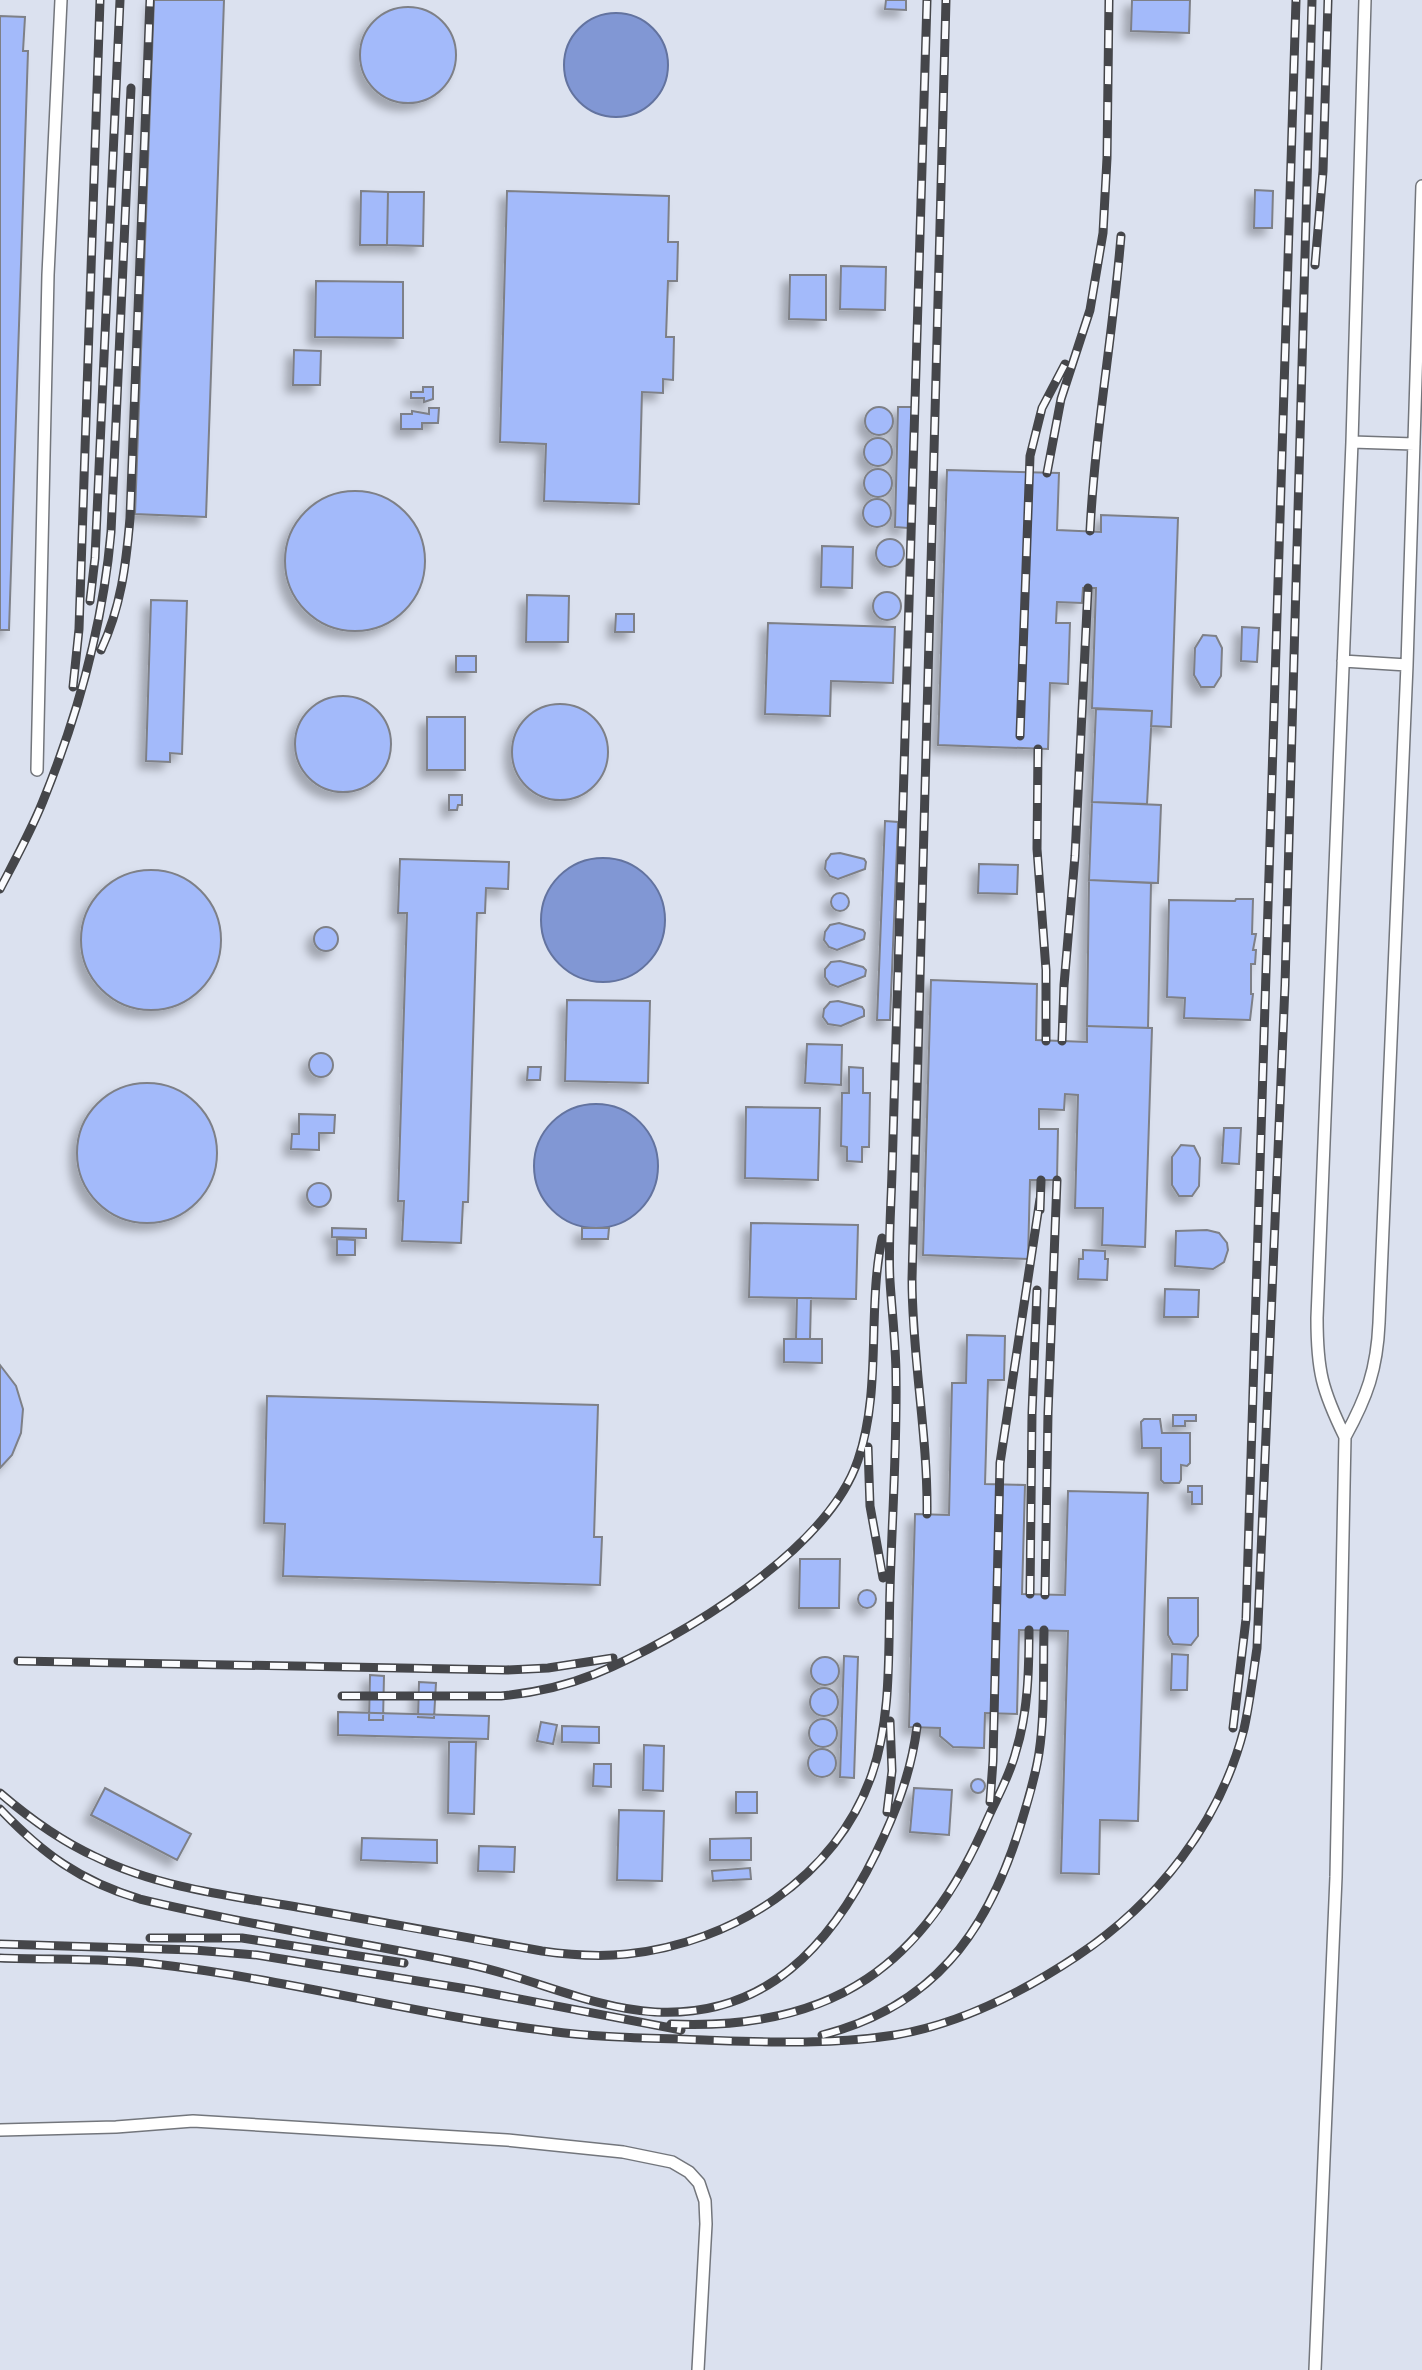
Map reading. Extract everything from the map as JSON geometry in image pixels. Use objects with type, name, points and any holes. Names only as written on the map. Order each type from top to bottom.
[{"type":"lane","points":[[37,770],[48,275],[61,0]]},
{"type":"lane","points":[[1345,1437],[1320,1379],[1317,1334],[1352,442],[1365,0]]},
{"type":"lane","points":[[1315,2370],[1336,1877],[1345,1437],[1367,1394],[1378,1352],[1407,665],[1422,186]]},
{"type":"lane","points":[[1352,442],[1414,444]]},
{"type":"lane","points":[[1343,661],[1407,665]]},
{"type":"lane","points":[[0,2130],[223,2122],[507,2140],[623,2152],[672,2162],[689,2172],[699,2183],[705,2201],[698,2370]]},
{"type":"shaded area","points":[[0,0],[1422,0],[1422,2370],[0,2370]]},
{"type":"water","points":[[616,13],[636,17],[653,28],[664,45],[668,65],[664,85],[653,102],[636,113],[616,117],[596,113],[579,102],[568,85],[564,65],[568,45],[579,28],[596,17]]},
{"type":"water","points":[[603,858],[627,863],[647,876],[660,896],[665,920],[660,944],[647,964],[627,977],[603,982],[579,977],[559,964],[546,944],[541,920],[546,896],[559,876],[579,863]]},
{"type":"water","points":[[596,1104],[620,1109],[640,1122],[653,1142],[658,1166],[653,1190],[640,1210],[620,1223],[596,1228],[572,1223],[552,1210],[539,1190],[534,1166],[539,1142],[552,1122],[572,1109]]},
{"type":"building","points":[[154,0],[224,0],[206,517],[135,514]]},
{"type":"building","points":[[886,0],[906,0],[906,10],[885,9]]},
{"type":"building","points":[[1132,0],[1190,0],[1189,33],[1131,31]]},
{"type":"building","points":[[408,7],[426,11],[442,21],[452,37],[456,55],[452,73],[442,89],[426,99],[408,103],[390,99],[374,89],[364,73],[360,55],[364,37],[374,21],[390,11]]},
{"type":"building","points":[[0,16],[25,17],[23,51],[28,51],[9,630],[0,630]]},
{"type":"building","points":[[1255,190],[1273,191],[1272,228],[1254,228]]},
{"type":"building","points":[[361,191],[388,192],[387,245],[360,245]]},
{"type":"building","points":[[507,191],[669,196],[668,242],[678,242],[677,281],[668,281],[666,337],[674,337],[673,380],[663,379],[663,393],[642,392],[639,504],[544,501],[546,444],[500,442]]},
{"type":"building","points":[[388,192],[424,192],[423,246],[387,245]]},
{"type":"building","points":[[841,266],[886,267],[885,310],[840,309]]},
{"type":"building","points":[[790,275],[826,275],[826,320],[789,319]]},
{"type":"building","points":[[316,281],[403,282],[403,338],[315,337]]},
{"type":"building","points":[[294,350],[321,351],[320,385],[293,385]]},
{"type":"building","points":[[423,387],[433,387],[433,399],[424,402],[424,398],[411,398],[411,392],[423,392]]},
{"type":"building","points":[[879,407],[889,411],[893,421],[889,431],[879,435],[869,431],[865,421],[869,411]]},
{"type":"building","points":[[898,407],[912,407],[908,528],[895,527]]},
{"type":"building","points":[[429,408],[439,408],[438,423],[422,423],[422,429],[401,429],[401,414],[412,414],[412,411],[429,414]]},
{"type":"building","points":[[878,438],[888,442],[892,452],[888,462],[878,466],[868,462],[864,452],[868,442]]},
{"type":"building","points":[[878,469],[888,473],[892,483],[888,493],[878,497],[868,493],[864,483],[868,473]]},
{"type":"building","points":[[947,470],[1059,473],[1057,530],[1101,532],[1101,515],[1178,518],[1171,727],[1151,726],[1152,711],[1092,708],[1096,588],[1083,588],[1082,603],[1057,602],[1056,623],[1070,623],[1068,684],[1050,683],[1048,749],[938,745]]},
{"type":"building","points":[[355,491],[382,497],[404,512],[419,534],[425,561],[419,588],[404,610],[382,625],[355,631],[328,625],[306,610],[291,588],[285,561],[291,534],[306,512],[328,497]]},
{"type":"building","points":[[877,499],[887,503],[891,513],[887,523],[877,527],[867,523],[863,513],[867,503]]},
{"type":"building","points":[[890,539],[900,543],[904,553],[900,563],[890,567],[880,563],[876,553],[880,543]]},
{"type":"building","points":[[822,546],[853,547],[852,588],[821,587]]},
{"type":"building","points":[[887,592],[897,596],[901,606],[897,616],[887,620],[877,616],[873,606],[877,596]]},
{"type":"building","points":[[527,595],[569,596],[568,642],[526,642]]},
{"type":"building","points":[[151,600],[187,601],[182,754],[170,753],[170,762],[146,761]]},
{"type":"building","points":[[616,614],[634,614],[634,632],[615,632]]},
{"type":"building","points":[[768,623],[895,627],[893,683],[831,681],[830,716],[765,714]]},
{"type":"building","points":[[1242,627],[1259,628],[1257,662],[1241,661]]},
{"type":"building","points":[[1203,635],[1216,636],[1222,648],[1221,676],[1214,687],[1201,687],[1194,675],[1195,648]]},
{"type":"building","points":[[456,656],[476,656],[476,672],[456,672]]},
{"type":"building","points":[[343,696],[361,700],[377,710],[387,726],[391,744],[387,762],[377,778],[361,788],[343,792],[325,788],[309,778],[299,762],[295,744],[299,726],[309,710],[325,700]]},
{"type":"building","points":[[560,704],[578,708],[594,718],[604,734],[608,752],[604,770],[594,786],[578,796],[560,800],[542,796],[526,786],[516,770],[512,752],[516,734],[526,718],[542,708]]},
{"type":"building","points":[[1096,709],[1152,711],[1147,804],[1092,802]]},
{"type":"building","points":[[427,717],[465,717],[465,770],[427,770]]},
{"type":"building","points":[[449,795],[462,795],[462,805],[458,805],[457,810],[449,810]]},
{"type":"building","points":[[1092,802],[1161,805],[1158,883],[1089,880]]},
{"type":"building","points":[[885,821],[898,822],[890,1020],[877,1020]]},
{"type":"building","points":[[831,854],[864,859],[865,869],[838,879],[830,876],[825,869],[826,861]]},
{"type":"building","points":[[400,859],[509,862],[508,889],[486,888],[485,913],[477,913],[468,1202],[463,1202],[461,1243],[402,1241],[404,1201],[398,1201],[407,913],[398,913]]},
{"type":"building","points":[[979,864],[1018,865],[1017,894],[978,893]]},
{"type":"building","points":[[151,870],[178,876],[200,891],[215,913],[221,940],[215,967],[200,989],[178,1004],[151,1010],[124,1004],[102,989],[87,967],[81,940],[87,913],[102,891],[124,876]]},
{"type":"building","points":[[1089,880],[1151,883],[1148,1028],[1087,1026]]},
{"type":"building","points":[[836,893],[844,893],[849,902],[847,909],[836,911],[831,906],[831,898]]},
{"type":"building","points":[[1253,899],[1252,934],[1256,934],[1253,950],[1256,950],[1255,964],[1251,964],[1253,994],[1250,1020],[1184,1018],[1185,998],[1167,997],[1169,900]]},
{"type":"building","points":[[839,923],[863,930],[864,939],[837,950],[829,947],[824,940],[825,932],[830,925]]},
{"type":"building","points":[[326,927],[334,931],[338,939],[334,947],[326,951],[318,947],[314,939],[318,931]]},
{"type":"building","points":[[831,962],[863,967],[865,976],[838,987],[830,984],[825,977],[825,969]]},
{"type":"building","points":[[931,980],[1037,984],[1036,1040],[1087,1042],[1087,1026],[1152,1028],[1145,1247],[1102,1245],[1103,1208],[1075,1208],[1078,1095],[1065,1094],[1064,1110],[1039,1109],[1039,1129],[1058,1129],[1057,1180],[1030,1180],[1028,1259],[923,1255]]},
{"type":"building","points":[[567,1000],[650,1001],[648,1083],[565,1081]]},
{"type":"building","points":[[830,1002],[862,1007],[864,1016],[841,1026],[828,1024],[823,1017],[824,1009]]},
{"type":"building","points":[[807,1044],[842,1045],[841,1085],[805,1083]]},
{"type":"building","points":[[321,1053],[329,1057],[333,1065],[329,1073],[321,1077],[313,1073],[309,1065],[313,1057]]},
{"type":"building","points":[[528,1067],[541,1067],[540,1080],[527,1080]]},
{"type":"building","points":[[849,1067],[863,1068],[863,1093],[870,1093],[869,1147],[862,1147],[862,1162],[847,1161],[847,1147],[841,1146],[842,1093],[849,1093]]},
{"type":"building","points":[[147,1083],[174,1089],[196,1104],[211,1126],[217,1153],[211,1180],[196,1202],[174,1217],[147,1223],[120,1217],[98,1202],[83,1180],[77,1153],[83,1126],[98,1104],[120,1089]]},
{"type":"building","points":[[746,1107],[820,1108],[818,1180],[745,1178]]},
{"type":"building","points":[[299,1114],[335,1115],[334,1133],[319,1133],[319,1150],[291,1149],[292,1134],[299,1134]]},
{"type":"building","points":[[1224,1128],[1241,1128],[1239,1164],[1222,1163]]},
{"type":"building","points":[[1181,1145],[1194,1146],[1200,1158],[1199,1186],[1192,1196],[1179,1196],[1172,1185],[1172,1157]]},
{"type":"building","points":[[319,1183],[327,1187],[331,1195],[327,1203],[319,1207],[311,1203],[307,1195],[311,1187]]},
{"type":"building","points":[[751,1223],[858,1225],[856,1299],[749,1297]]},
{"type":"building","points":[[332,1228],[366,1229],[366,1238],[332,1237]]},
{"type":"building","points":[[582,1228],[609,1228],[608,1239],[582,1239]]},
{"type":"building","points":[[1207,1230],[1219,1233],[1227,1243],[1224,1262],[1213,1269],[1175,1266],[1176,1231]]},
{"type":"building","points":[[337,1239],[355,1240],[355,1255],[337,1255]]},
{"type":"building","points":[[1083,1250],[1105,1251],[1105,1259],[1108,1259],[1107,1280],[1078,1279],[1079,1259],[1083,1259]]},
{"type":"building","points":[[1165,1289],[1199,1290],[1198,1317],[1164,1317]]},
{"type":"building","points":[[797,1298],[811,1298],[810,1339],[796,1339]]},
{"type":"building","points":[[967,1335],[1005,1336],[1004,1380],[988,1380],[985,1484],[1025,1485],[1022,1594],[1065,1595],[1068,1491],[1148,1493],[1138,1821],[1100,1820],[1099,1874],[1061,1873],[1068,1631],[1019,1630],[1017,1714],[985,1713],[984,1748],[953,1747],[940,1736],[940,1728],[909,1727],[915,1514],[949,1515],[952,1383],[966,1383]]},
{"type":"building","points":[[784,1339],[822,1339],[822,1363],[784,1362]]},
{"type":"building","points":[[0,1365],[16,1386],[23,1409],[21,1433],[12,1455],[0,1468]]},
{"type":"building","points":[[267,1396],[598,1405],[594,1537],[602,1537],[600,1585],[283,1576],[285,1524],[264,1523]]},
{"type":"building","points":[[1173,1415],[1196,1415],[1196,1421],[1185,1421],[1185,1426],[1173,1426]]},
{"type":"building","points":[[1144,1419],[1160,1419],[1162,1433],[1190,1433],[1190,1463],[1181,1465],[1179,1483],[1164,1483],[1161,1480],[1161,1448],[1142,1448],[1141,1422]]},
{"type":"building","points":[[1188,1486],[1202,1486],[1202,1504],[1192,1504],[1192,1492],[1188,1492]]},
{"type":"building","points":[[800,1559],[840,1559],[839,1608],[799,1608]]},
{"type":"building","points":[[863,1590],[871,1590],[876,1599],[874,1606],[863,1608],[858,1603],[858,1595]]},
{"type":"building","points":[[1168,1598],[1198,1598],[1198,1636],[1191,1645],[1173,1644],[1168,1635]]},
{"type":"building","points":[[1172,1654],[1188,1655],[1187,1690],[1171,1690]]},
{"type":"building","points":[[844,1656],[858,1657],[854,1778],[840,1777]]},
{"type":"building","points":[[825,1657],[835,1661],[839,1671],[835,1681],[825,1685],[815,1681],[811,1671],[815,1661]]},
{"type":"building","points":[[370,1675],[384,1676],[383,1720],[369,1720]]},
{"type":"building","points":[[419,1682],[436,1683],[434,1718],[418,1717]]},
{"type":"building","points":[[824,1688],[834,1692],[838,1702],[834,1712],[824,1716],[814,1712],[810,1702],[814,1692]]},
{"type":"building","points":[[338,1712],[489,1716],[488,1739],[338,1735]]},
{"type":"building","points":[[823,1719],[833,1723],[837,1733],[833,1743],[823,1747],[813,1743],[809,1733],[813,1723]]},
{"type":"building","points":[[541,1722],[557,1725],[553,1744],[537,1741]]},
{"type":"building","points":[[562,1726],[599,1727],[599,1743],[562,1742]]},
{"type":"building","points":[[449,1742],[476,1742],[474,1814],[448,1813]]},
{"type":"building","points":[[644,1745],[664,1746],[663,1791],[643,1790]]},
{"type":"building","points":[[822,1749],[832,1753],[836,1763],[832,1773],[822,1777],[812,1773],[808,1763],[812,1753]]},
{"type":"building","points":[[594,1764],[611,1764],[611,1787],[593,1786]]},
{"type":"building","points":[[978,1779],[985,1786],[978,1793],[971,1786]]},
{"type":"building","points":[[105,1788],[191,1834],[177,1860],[91,1815]]},
{"type":"building","points":[[914,1788],[952,1790],[949,1835],[910,1832]]},
{"type":"building","points":[[736,1792],[757,1792],[757,1813],[736,1813]]},
{"type":"building","points":[[619,1810],[664,1811],[662,1881],[617,1880]]},
{"type":"building","points":[[362,1838],[437,1840],[437,1863],[361,1860]]},
{"type":"building","points":[[751,1838],[751,1860],[710,1860],[710,1839]]},
{"type":"building","points":[[479,1846],[515,1847],[514,1872],[478,1871]]},
{"type":"building","points":[[750,1868],[751,1879],[713,1881],[712,1871]]},
{"type":"railway","points":[[73,687],[79,629],[100,0]]},
{"type":"railway","points":[[90,601],[95,558],[120,0]]},
{"type":"railway","points":[[101,650],[122,586],[130,518],[150,0]]},
{"type":"railway","points":[[0,1793],[83,1851],[122,1868],[175,1885],[542,1951],[595,1955],[627,1954],[666,1947],[705,1936],[741,1920],[775,1899],[806,1874],[833,1844],[855,1811],[872,1774],[878,1752],[886,1706],[889,1659],[896,1404],[889,1240],[927,0]]},
{"type":"railway","points":[[927,1514],[912,1279],[946,0]]},
{"type":"railway","points":[[1047,473],[1061,399],[1090,310],[1103,233],[1109,0]]},
{"type":"railway","points":[[1233,1728],[1246,1619],[1296,0]]},
{"type":"railway","points":[[0,1958],[155,1964],[450,2016],[568,2033],[776,2042],[871,2038],[943,2023],[1013,1994],[1106,1935],[1159,1886],[1182,1858],[1219,1797],[1233,1764],[1244,1729],[1257,1648],[1285,985],[1312,0]]},
{"type":"railway","points":[[1315,265],[1323,171],[1328,0]]},
{"type":"railway","points":[[0,889],[56,769],[78,702],[102,601],[111,532],[131,88]]},
{"type":"railway","points":[[1090,531],[1121,236]]},
{"type":"railway","points":[[1020,736],[1030,456],[1042,408],[1065,364]]},
{"type":"railway","points":[[1062,1041],[1088,588]]},
{"type":"railway","points":[[1038,749],[1037,849],[1046,970],[1046,1041]]},
{"type":"railway","points":[[1040,1210],[1041,1180]]},
{"type":"railway","points":[[1045,1595],[1057,1180]]},
{"type":"railway","points":[[990,1802],[1000,1463],[1040,1199]]},
{"type":"railway","points":[[342,1696],[501,1696],[572,1682],[629,1658],[708,1615],[784,1558],[842,1494],[858,1460],[870,1406],[875,1294],[882,1238]]},
{"type":"railway","points":[[1030,1594],[1037,1290]]},
{"type":"railway","points":[[868,1447],[870,1506],[883,1578]]},
{"type":"railway","points":[[671,2024],[729,2023],[780,2015],[826,2001],[867,1979],[903,1950],[935,1913],[963,1869],[1010,1768],[1025,1706],[1029,1630]]},
{"type":"railway","points":[[822,2035],[895,2006],[924,1985],[949,1961],[990,1902],[1019,1830],[1037,1763],[1043,1707],[1044,1630]]},
{"type":"railway","points":[[18,1661],[506,1670],[548,1668],[613,1658]]},
{"type":"railway","points":[[887,1812],[892,1771],[890,1721]]},
{"type":"railway","points":[[0,1809],[47,1853],[64,1864],[99,1884],[140,1899],[467,1964],[607,2005],[655,2012],[695,2011],[730,2003],[762,1989],[816,1945],[838,1918],[876,1853],[890,1822],[907,1776],[917,1727]]},
{"type":"railway","points":[[150,1938],[242,1938],[404,1963]]},
{"type":"railway","points":[[0,1944],[257,1955],[473,1990],[681,2030]]}]
